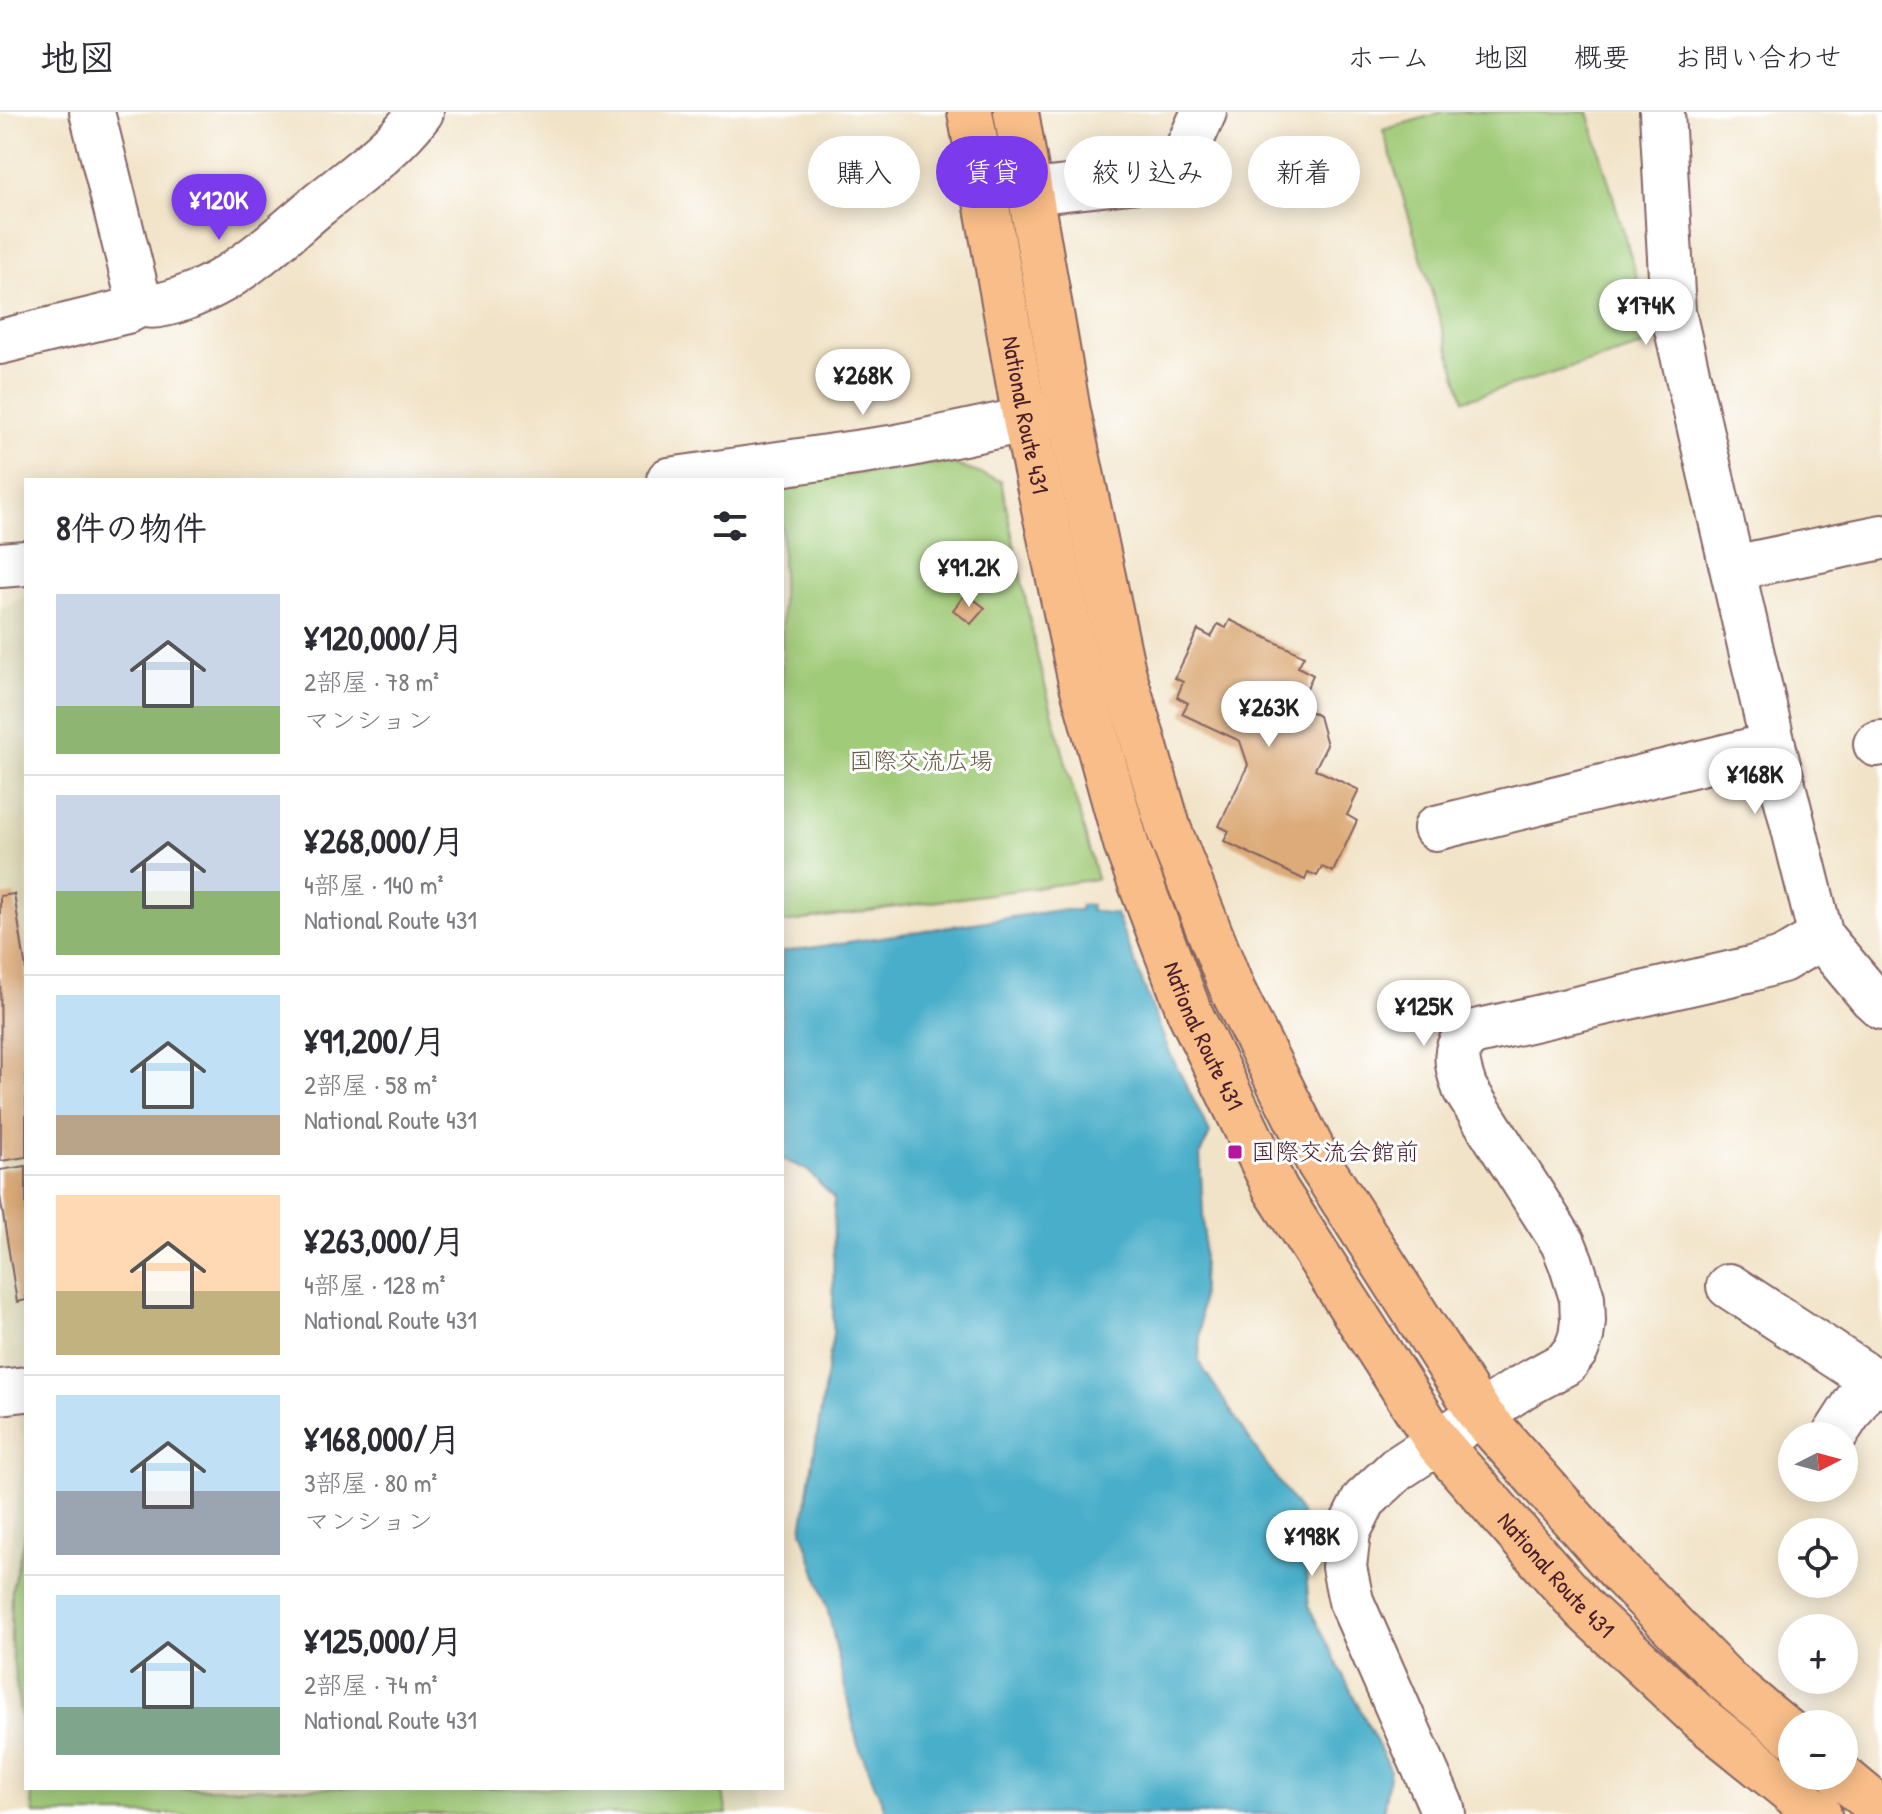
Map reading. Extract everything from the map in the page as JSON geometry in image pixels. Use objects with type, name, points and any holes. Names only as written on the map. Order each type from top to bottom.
[{"type":"highway","name":"National Route 431","points":[[970,112],[1025,419],[1080,678],[1127,847],[1189,1011],[1276,1190],[1438,1443],[1584,1609],[1698,1716],[1819,1814]]},
{"type":"highway","name":"National Route 431","points":[[1016,112],[1020,136]]},
{"type":"highway","name":"National Route 431","points":[[1033,208],[1068,411],[1123,671],[1169,830],[1233,991],[1319,1163],[1480,1414],[1622,1574],[1728,1682],[1778,1723]]},
{"type":"highway","points":[[1858,1790],[1882,1810]]},
{"type":"street","points":[[92,112],[138,297],[148,306],[196,293],[220,282],[250,262],[408,129],[421,112]]},
{"type":"street","points":[[1048,190],[1175,176],[1204,112]]},
{"type":"street","points":[[1662,112],[1673,312],[1773,745],[1821,937],[1882,1007]]},
{"type":"street","points":[[0,342],[127,311],[143,303]]},
{"type":"street","points":[[683,478],[897,447],[1068,411]]},
{"type":"street","points":[[1733,568],[1882,537]]},
{"type":"street","points":[[0,565],[24,563]]},
{"type":"street","points":[[1436,828],[1773,745]]},
{"type":"street","points":[[1443,1814],[1351,1601],[1344,1567],[1348,1532],[1364,1500],[1397,1469],[1522,1387],[1566,1363],[1576,1350],[1583,1321],[1582,1298],[1563,1243],[1465,1089],[1457,1068],[1458,1050],[1465,1037],[1476,1032],[1751,969],[1782,960],[1821,937]]},
{"type":"street","points":[[1729,1286],[1876,1383],[1845,1422]]},
{"type":"street","points":[[0,1392],[24,1389]]},
{"type":"shaded area","points":[[24,596],[24,1442],[0,1333],[0,610]]},
{"type":"shaded area","points":[[24,1453],[24,1776],[7,1647],[3,1589]]},
{"type":"shaded area","points":[[26,1790],[758,1790],[762,1814],[29,1814]]},
{"type":"green space","points":[[1442,112],[1588,112],[1656,342],[1464,400],[1383,130]]},
{"type":"green space","name":"国際交流広場","points":[[947,462],[1001,481],[1038,659],[1097,879],[784,923],[784,484]]},
{"type":"green space","points":[[24,1539],[24,1742],[11,1643],[12,1589]]},
{"type":"green space","points":[[30,1790],[722,1790],[727,1814],[34,1814]]},
{"type":"water","points":[[1081,905],[1091,905],[1090,911],[1116,914],[1169,1051],[1210,1133],[1200,1154],[1204,1232],[1199,1362],[1301,1513],[1309,1607],[1390,1769],[1383,1814],[887,1814],[857,1742],[827,1607],[802,1530],[833,1334],[834,1198],[807,1170],[784,1160],[784,952],[1059,910],[1080,910]]},
{"type":"building","points":[[966,593],[985,608],[971,624],[953,610]]},
{"type":"building","points":[[1230,620],[1304,656],[1298,667],[1313,675],[1299,705],[1319,716],[1327,745],[1315,769],[1359,790],[1347,815],[1357,821],[1333,872],[1322,867],[1317,876],[1308,872],[1305,880],[1224,841],[1229,831],[1219,826],[1248,765],[1240,741],[1182,714],[1188,703],[1177,697],[1183,682],[1175,678],[1198,630],[1211,637],[1218,624],[1226,628]]},
{"type":"building","points":[[14,894],[24,957],[24,1157],[1,1161],[0,896]]},
{"type":"building","points":[[24,1166],[24,1300],[17,1302],[0,1196],[0,1170]]},
{"type":"place","name":"国際交流会館前","points":[[1235,1152]]}]
